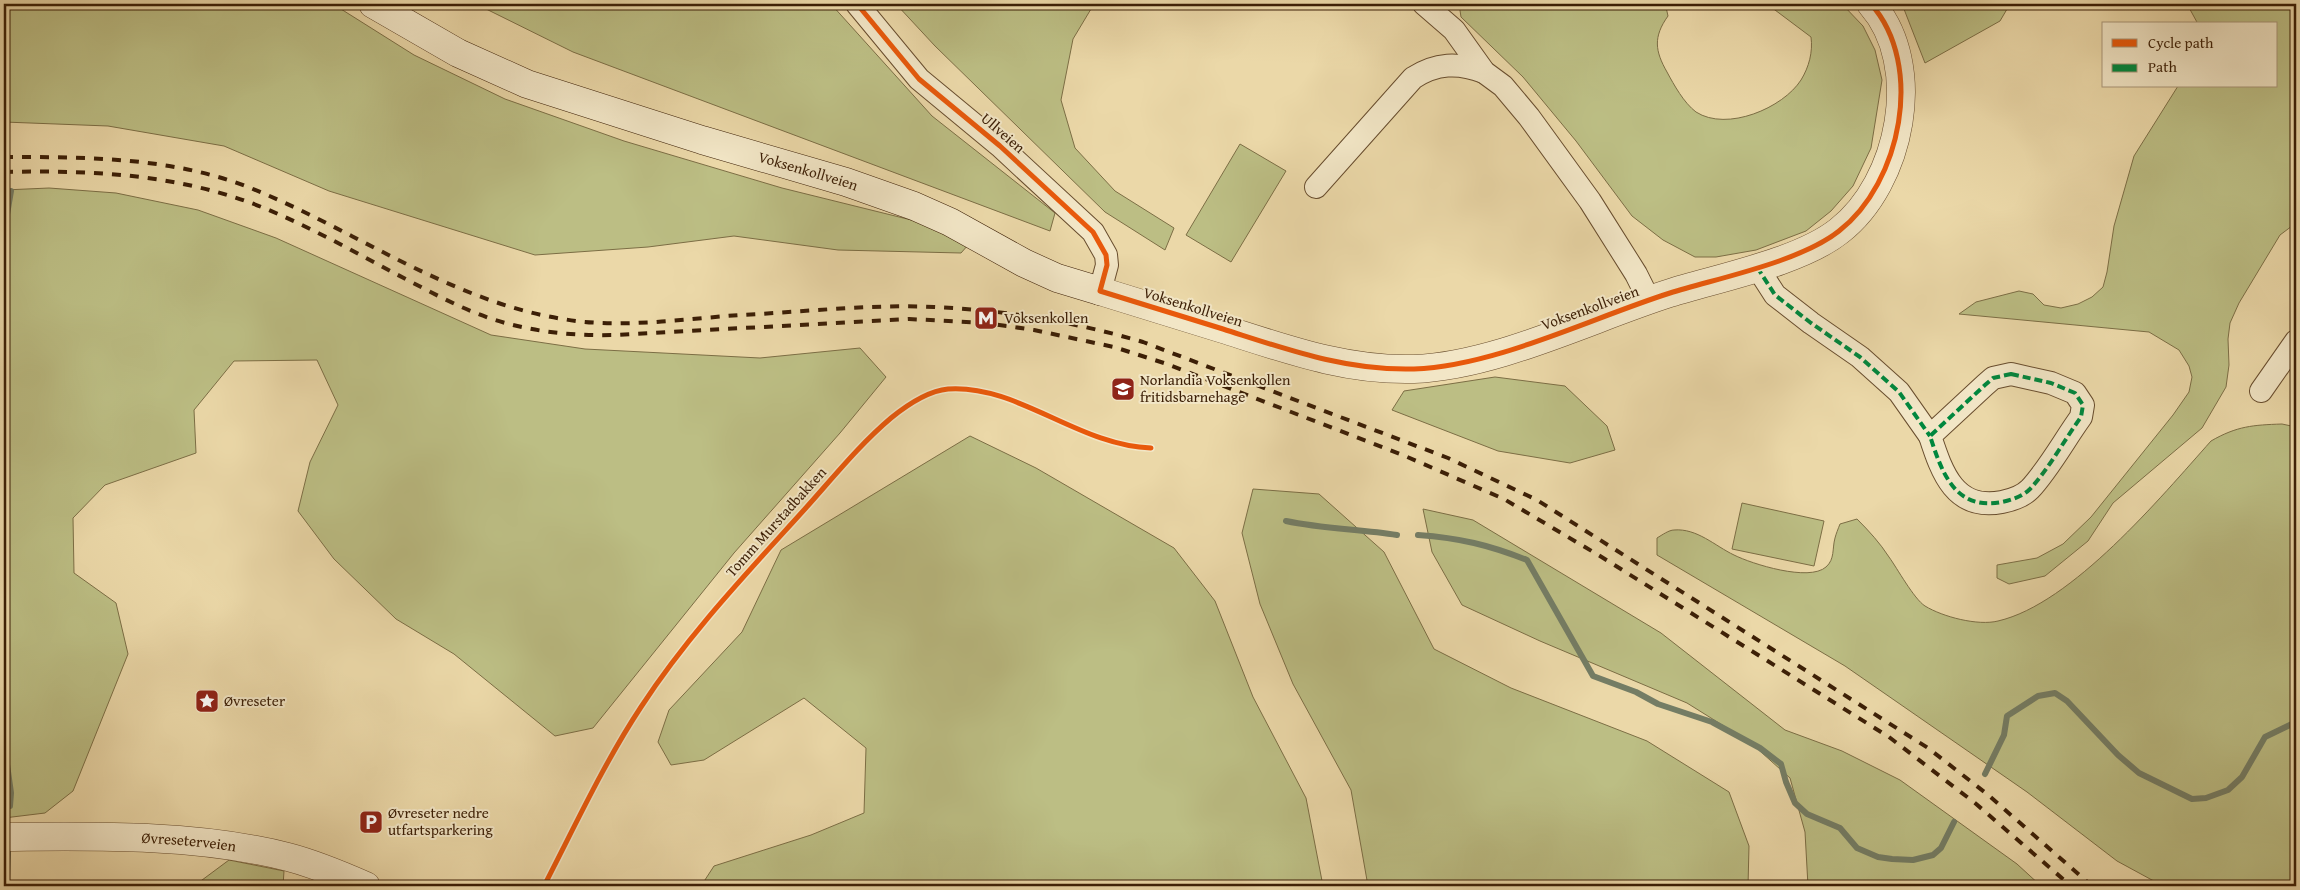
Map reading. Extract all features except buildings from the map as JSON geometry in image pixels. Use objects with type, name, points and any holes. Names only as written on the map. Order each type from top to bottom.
[{"type":"street","name":"Voksenkollveien","points":[[373,4],[458,53],[526,84],[684,135],[846,182],[914,206],[950,222],[1024,263],[1057,278],[1310,356],[1357,367],[1390,369],[1430,368],[1472,360],[1514,348],[1649,300],[1757,267],[1808,248],[1840,231],[1868,200],[1883,170],[1900,114],[1902,81],[1900,64],[1891,33],[1871,4]]},
{"type":"street","name":"Ullveien","points":[[857,4],[919,79],[1000,146],[1092,232],[1106,255],[1107,265],[1100,291]]},
{"type":"street","name":"Voksenkollveien","points":[[1424,4],[1454,30],[1484,72],[1503,86],[1534,124],[1610,233],[1636,274],[1649,300]]},
{"type":"street","name":"Voksenkollveien","points":[[1316,187],[1412,78],[1442,65],[1457,65],[1484,72]]},
{"type":"street","points":[[1757,267],[1776,295],[1811,323],[1860,357],[1899,392],[1930,436],[1938,461],[1951,485],[1969,501],[1999,502],[2013,500],[2029,490],[2081,418],[2083,405],[2075,393],[2051,383],[2010,374],[1993,378],[1985,384],[1930,436]]},
{"type":"street","points":[[2261,391],[2296,341]]},
{"type":"street","name":"Øvreseterveien","points":[[4,837],[117,837],[240,847],[313,864],[366,886]]},
{"type":"green space","points":[[4,4],[333,4],[414,55],[505,99],[624,141],[782,188],[976,236],[961,253],[838,250],[734,236],[648,247],[535,255],[329,191],[224,146],[108,126],[4,122]]},
{"type":"green space","points":[[476,4],[831,4],[932,116],[1055,213],[1050,231],[573,52]]},
{"type":"green space","points":[[896,4],[1094,4],[1073,39],[1061,100],[1075,148],[1115,191],[1174,228],[1165,250],[1105,212],[935,46]]},
{"type":"green space","points":[[1459,4],[1662,4],[1666,7],[1668,16],[1660,31],[1657,44],[1663,64],[1687,104],[1696,112],[1709,118],[1723,119],[1738,118],[1768,108],[1793,90],[1806,70],[1811,54],[1811,37],[1767,4],[1842,4],[1863,26],[1875,50],[1882,80],[1871,148],[1853,186],[1831,211],[1806,231],[1756,250],[1716,257],[1695,257],[1663,240],[1632,216],[1576,141],[1523,77],[1461,17]]},
{"type":"green space","points":[[1902,4],[2010,4],[2000,21],[1925,63]]},
{"type":"green space","points":[[2187,4],[2296,4],[2296,223],[2280,235],[2239,303],[2230,323],[2228,339],[2229,365],[2226,387],[2202,428],[2113,503],[2088,541],[2045,576],[2009,584],[1997,578],[1997,565],[2037,558],[2063,544],[2091,517],[2173,415],[2189,392],[2192,377],[2189,366],[2179,350],[2149,332],[1959,314],[1976,302],[2019,291],[2033,294],[2044,305],[2061,308],[2078,304],[2092,297],[2103,287],[2114,226],[2134,156],[2177,88],[2278,88],[2278,22],[2197,22]]},
{"type":"green space","points":[[1240,144],[1286,171],[1231,262],[1186,235]]},
{"type":"green space","points":[[49,188],[116,193],[198,210],[276,238],[491,335],[585,349],[760,358],[860,348],[886,377],[840,433],[734,553],[593,728],[555,736],[454,654],[396,619],[334,559],[298,511],[310,462],[338,405],[317,360],[234,361],[194,410],[196,453],[105,485],[73,518],[74,573],[116,603],[128,654],[73,791],[45,813],[4,818],[4,190]]},
{"type":"green space","points":[[1495,377],[1565,386],[1607,426],[1615,450],[1570,463],[1498,451],[1392,410],[1404,391]]},
{"type":"green space","points":[[2282,424],[2296,427],[2296,886],[2163,886],[2117,861],[2027,792],[1845,666],[1657,555],[1657,538],[1670,531],[1682,530],[1706,538],[1742,559],[1780,570],[1807,573],[1818,571],[1829,564],[1840,524],[1857,519],[1882,547],[1911,590],[1925,606],[1941,614],[1961,620],[1998,621],[2026,611],[2055,594],[2085,571],[2141,518],[2211,441],[2245,427]]},
{"type":"green space","points":[[970,436],[1036,468],[1174,548],[1215,601],[1253,697],[1306,798],[1323,886],[701,886],[714,866],[811,835],[864,813],[866,748],[804,698],[704,760],[671,765],[658,742],[669,710],[742,632],[781,550]]},
{"type":"green space","points":[[1253,489],[1319,494],[1384,552],[1434,649],[1511,688],[1647,741],[1729,792],[1749,846],[1748,886],[1368,886],[1351,790],[1293,684],[1260,604],[1242,533]]},
{"type":"green space","points":[[1742,503],[1824,521],[1814,566],[1732,549]]},
{"type":"green space","points":[[1423,509],[1473,520],[1661,633],[1785,730],[1842,751],[1900,780],[2017,864],[2041,886],[1808,886],[1805,832],[1790,778],[1751,743],[1687,703],[1540,641],[1462,605],[1432,552]]},
{"type":"green space","points":[[229,860],[284,871],[283,886],[194,886]]},
{"type":"waterway","points":[[4,232],[11,191]]},
{"type":"waterway","points":[[1286,521],[1397,535]]},
{"type":"waterway","points":[[1418,535],[1474,543],[1527,560],[1593,676],[1636,692],[1658,704],[1712,722],[1760,748],[1781,764],[1795,803],[1807,814],[1840,828],[1857,848],[1878,857],[1892,859],[1913,860],[1933,855],[1941,848],[1954,822]]},
{"type":"waterway","points":[[1985,774],[2004,735],[2007,716],[2038,696],[2055,693],[2067,701],[2118,755],[2139,773],[2192,799],[2206,798],[2228,790],[2242,777],[2265,737],[2296,722]]},
{"type":"waterway","points":[[4,743],[11,793],[10,806]]},
{"type":"waterway","points":[[7,883],[8,852]]},
{"type":"railway","points":[[4,157],[66,157],[128,161],[158,164],[219,177],[287,204],[402,262],[481,297],[521,310],[563,319],[584,322],[629,323],[861,307],[910,306],[987,311],[1040,318],[1143,342],[1448,458],[1537,500],[1928,748],[1987,794],[2092,886]]},
{"type":"railway","points":[[4,172],[70,172],[136,177],[168,181],[232,197],[298,223],[467,310],[492,319],[537,330],[568,334],[615,335],[909,319],[986,323],[1034,330],[1114,347],[1167,364],[1405,456],[1504,499],[1600,556],[1889,737],[1975,803],[2071,886]]},
{"type":"marked path","points":[[1757,267],[1775,295],[1860,357],[1899,392],[1930,436]]},
{"type":"marked path","points":[[2011,374],[2051,383],[2075,393],[2083,405],[2081,417],[2043,473],[2027,491],[2002,502],[1986,503],[1973,501],[1962,495],[1946,476],[1930,436],[1993,378],[2011,374]]},
{"type":"cycle path","points":[[857,4],[919,79],[1000,146],[1093,232],[1106,255],[1107,265],[1100,291],[1317,357],[1389,369],[1445,366],[1510,350],[1670,293],[1781,260],[1803,252],[1839,231],[1860,210],[1878,184],[1891,154],[1898,122],[1901,90],[1898,58],[1888,29],[1871,4]]},
{"type":"cycle path","name":"Tomm Murstadbakken","points":[[544,886],[590,795],[627,728],[659,680],[740,581],[846,462],[879,428],[904,408],[918,399],[940,390],[974,390],[1024,405],[1099,437],[1124,445],[1151,448]]},
{"type":"place","name":"Voksenkollen","points":[[986,318]]},
{"type":"place","name":"Norlandia Voksenkollen fritidsbarnehage","points":[[1123,389]]},
{"type":"place","name":"Øvreseter","points":[[207,701]]},
{"type":"place","name":"Øvreseter nedre utfartsparkering","points":[[371,822]]}]
